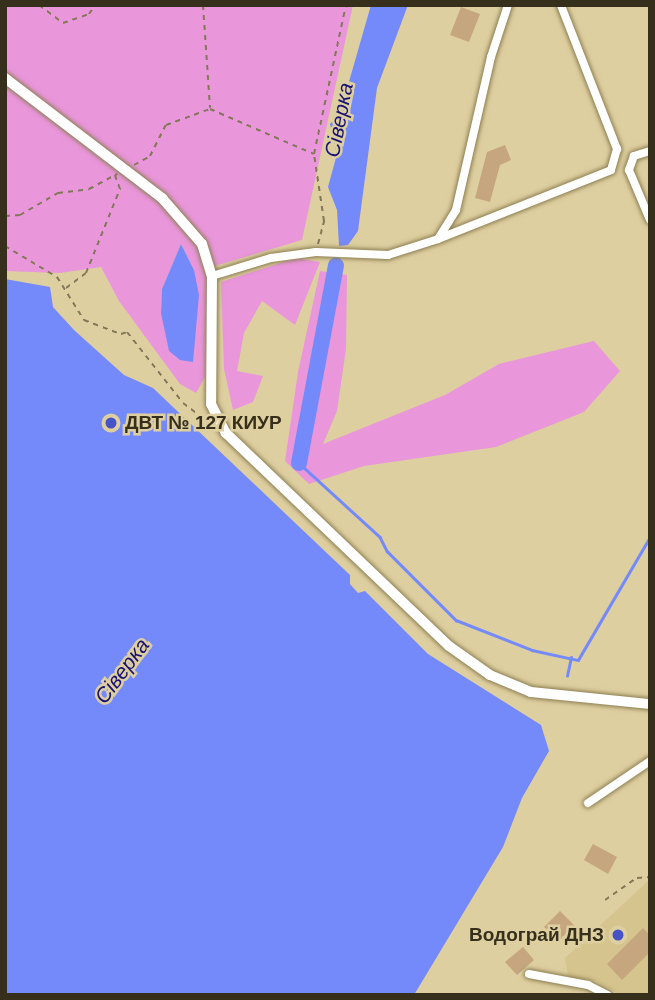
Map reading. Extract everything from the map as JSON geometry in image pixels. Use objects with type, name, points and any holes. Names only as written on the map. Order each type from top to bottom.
[{"type":"street","points":[[438,239],[456,210],[491,57],[508,5]]},
{"type":"street","points":[[212,276],[271,258],[316,252],[388,255],[438,239],[611,170],[617,149],[561,5]]},
{"type":"street","points":[[5,78],[125,169],[183,218],[202,244],[212,276],[211,404],[226,433],[449,646],[490,675],[530,692],[650,704]]},
{"type":"street","points":[[650,151],[634,156],[629,170],[650,220]]},
{"type":"street","points":[[587,803],[650,761]]},
{"type":"street","points":[[529,974],[588,985],[608,995]]},
{"type":"path","points":[[39,5],[63,23],[93,6]]},
{"type":"path","points":[[203,5],[210,108]]},
{"type":"path","points":[[316,252],[324,221],[314,154],[346,5]]},
{"type":"path","points":[[5,216],[20,215],[58,193],[89,189],[150,156],[166,125],[210,108],[314,154]]},
{"type":"path","points":[[65,289],[86,273],[120,189],[115,175]]},
{"type":"path","points":[[5,246],[26,254],[65,289],[84,320],[121,334],[127,331],[183,403],[226,433]]},
{"type":"path","points":[[605,900],[637,878],[650,877]]},
{"type":"shaded area","points":[[5,5],[353,5],[302,240],[208,268],[205,377],[196,393],[180,384],[119,301],[101,267],[60,273],[5,271]],"holes":[[[181,244],[194,270],[161,313],[162,289]]]},
{"type":"shaded area","points":[[296,258],[320,262],[295,325],[262,301],[244,333],[237,371],[263,376],[253,402],[233,410],[224,369],[221,282]]},
{"type":"shaded area","points":[[320,271],[347,275],[346,349],[337,411],[323,444],[445,395],[499,364],[594,341],[620,371],[584,412],[496,447],[364,466],[309,484],[285,461],[298,372]]},
{"type":"shaded area","name":"Водограй ДНЗ","points":[[648,881],[650,995],[621,995],[597,981],[568,978],[565,958]]},
{"type":"water","points":[[371,5],[408,5],[377,88],[358,231],[348,245],[339,246],[337,210],[328,187],[337,154],[330,124],[340,113]]},
{"type":"water","points":[[181,244],[194,270],[199,295],[193,362],[180,360],[169,351],[161,313],[162,289]]},
{"type":"water","points":[[5,279],[50,287],[53,307],[74,330],[124,375],[153,388],[350,575],[350,584],[358,593],[365,591],[428,654],[541,725],[549,751],[522,798],[503,847],[414,995],[5,995]]},
{"type":"building","points":[[461,7],[480,14],[469,42],[450,35]]},
{"type":"building","points":[[505,145],[511,160],[500,165],[490,202],[475,198],[487,152]]},
{"type":"building","points":[[593,844],[617,857],[608,874],[584,860]]},
{"type":"building","points":[[560,911],[574,925],[559,941],[544,927]]},
{"type":"building","points":[[643,928],[650,935],[650,952],[622,980],[607,964]]},
{"type":"building","points":[[523,947],[534,960],[517,975],[505,962]]},
{"type":"waterway","name":"Сіверка","points":[[299,463],[336,265]]},
{"type":"waterway","points":[[299,463],[380,537],[387,551],[456,620],[532,650],[578,660],[650,537]]},
{"type":"waterway","points":[[567,676],[571,657]]},
{"type":"place","name":"ДВТ № 127 КИУР","points":[[111,423]]},
{"type":"place","name":"Водограй ДНЗ","points":[[618,935]]}]
